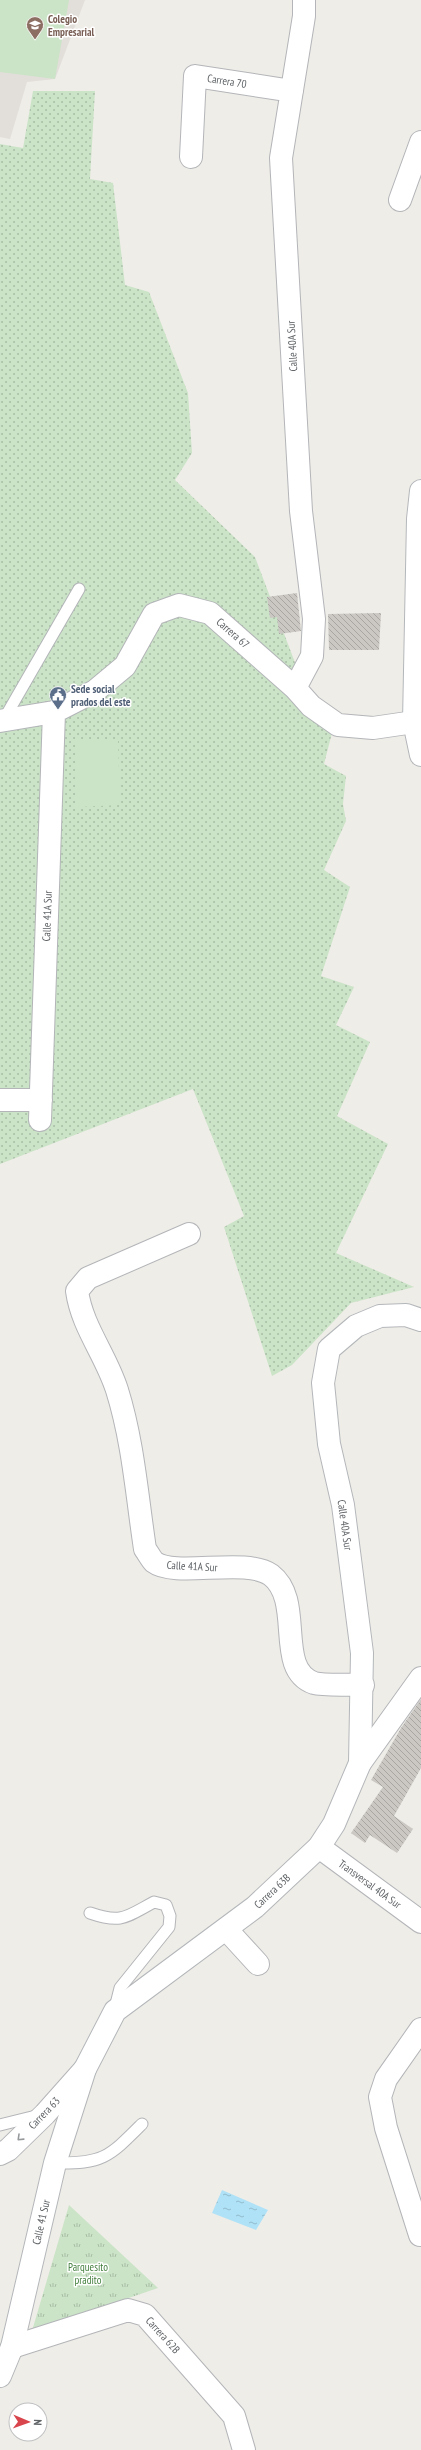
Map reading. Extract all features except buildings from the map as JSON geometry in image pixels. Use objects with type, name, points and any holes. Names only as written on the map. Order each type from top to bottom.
[{"type":"street","name":"Calle 40A Sur","points":[[295,688],[312,656],[314,619],[301,511],[281,158],[292,91],[304,0]]},
{"type":"street","name":"Carrera 70","points":[[191,156],[195,76],[292,91]]},
{"type":"street","points":[[400,200],[421,142]]},
{"type":"street","points":[[421,491],[418,519],[414,722],[421,756]]},
{"type":"street","name":"Carrera 67","points":[[2,720],[54,712],[95,691],[125,666],[154,614],[179,605],[210,613],[295,688],[311,706],[338,725],[373,728],[414,722]]},
{"type":"street","name":"Calle 41A Sur","points":[[0,1100],[41,1110],[54,712]]},
{"type":"street","name":"Calle 41A Sur","points":[[189,1234],[88,1278],[77,1291],[80,1310],[116,1388],[126,1426],[146,1549],[154,1562],[166,1567],[248,1568],[270,1575],[286,1593],[290,1614],[292,1656],[298,1671],[314,1682],[363,1685]]},
{"type":"street","name":"Calle 40A Sur","points":[[360,1763],[363,1685],[362,1653],[343,1505],[329,1444],[322,1383],[329,1349],[356,1326],[380,1316],[406,1315],[421,1320]]},
{"type":"street","name":"Carrera 63B","points":[[85,2069],[115,2011],[254,1907],[319,1847],[334,1824],[360,1763],[421,1678]]},
{"type":"street","name":"Transversal 40A Sur","points":[[319,1847],[421,1922]]},
{"type":"street","points":[[226,1929],[258,1964]]},
{"type":"street","points":[[420,2235],[386,2128],[380,2097],[386,2079],[421,2030]]},
{"type":"street","name":"Carrera 63","points":[[0,2154],[8,2150],[44,2114],[85,2069]]},
{"type":"street","name":"Calle 41 Sur","points":[[0,2376],[12,2347],[55,2163],[85,2069]]},
{"type":"street","name":"Carrera 62B","points":[[12,2347],[128,2310],[145,2315],[234,2416],[244,2450]]},
{"type":"lane","points":[[2,720],[79,590]]},
{"type":"lane","points":[[90,1913],[110,1920],[122,1919],[154,1902],[166,1905],[170,1916],[170,1927],[120,1988],[115,2011]]},
{"type":"lane","points":[[0,2125],[25,2117],[44,2114]]},
{"type":"lane","points":[[55,2163],[78,2163],[98,2160],[113,2153],[142,2124]]},
{"type":"shaded area","name":"Colegio Empresarial","points":[[0,0],[85,0],[55,79],[27,82],[10,139],[0,137]]},
{"type":"green space","name":"Colegio Empresarial","points":[[0,0],[69,0],[55,79],[0,72]]},
{"type":"green space","points":[[33,91],[95,91],[90,179],[113,183],[125,285],[149,292],[188,393],[192,453],[175,480],[255,557],[319,726],[332,733],[324,764],[346,776],[343,804],[346,821],[324,870],[350,887],[321,976],[354,987],[336,1025],[370,1042],[337,1116],[388,1144],[336,1253],[414,1287],[351,1303],[292,1365],[272,1376],[224,1227],[244,1216],[193,1089],[0,1164],[0,144],[23,148]]},
{"type":"green space","points":[[118,740],[120,805],[77,807],[75,741]]},
{"type":"green space","name":"Parquesito pradito","points":[[69,2205],[158,2288],[32,2331]]},
{"type":"water","points":[[222,2190],[268,2210],[256,2230],[212,2213]]},
{"type":"place","name":"Colegio Empresarial","points":[[35,40]]},
{"type":"place","name":"Sede social prados del este","points":[[58,710]]}]
